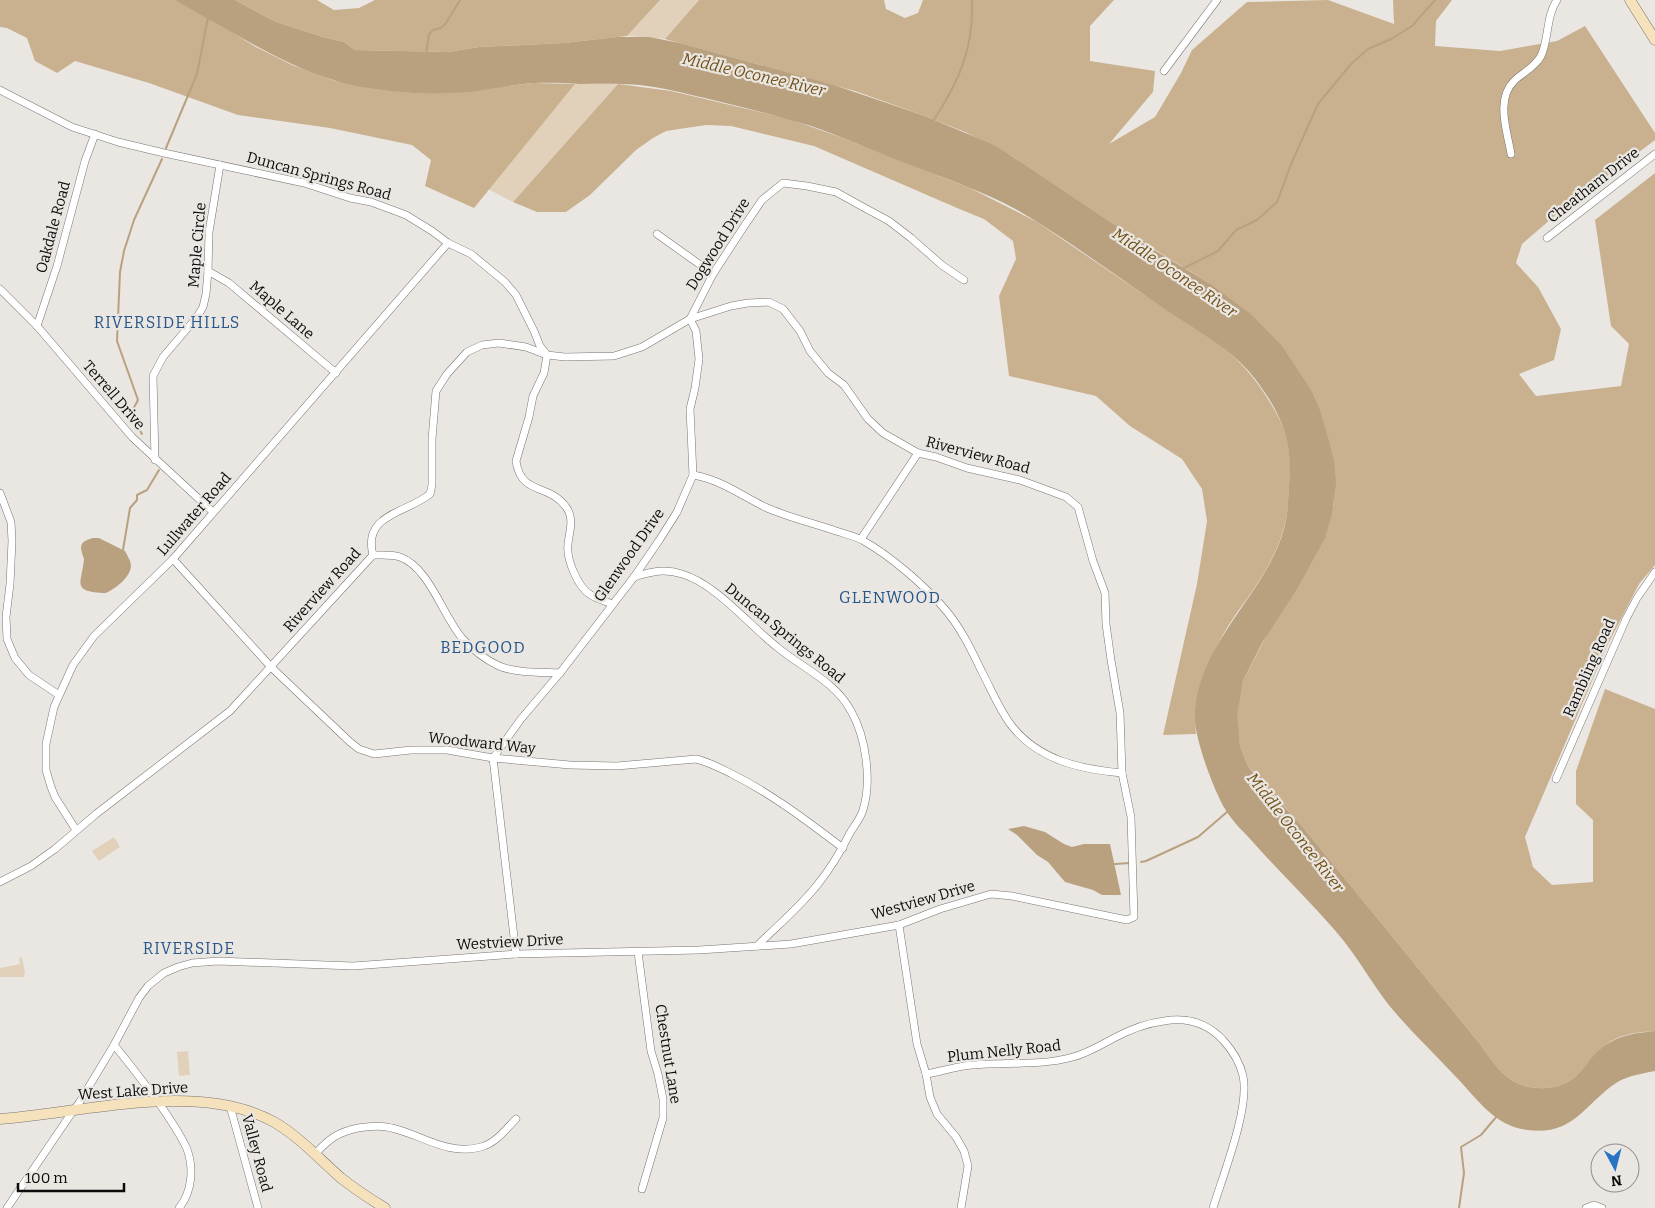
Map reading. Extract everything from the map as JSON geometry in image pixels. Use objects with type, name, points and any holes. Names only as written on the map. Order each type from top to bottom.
[{"type":"main road","points":[[1630,0],[1655,40]]},
{"type":"main road","name":"West Lake Drive","points":[[0,1119],[158,1102],[191,1101],[230,1106],[253,1112],[293,1134],[341,1177],[368,1198],[385,1208]]},
{"type":"street","points":[[1164,71],[1217,0]]},
{"type":"street","points":[[1511,154],[1503,101],[1509,87],[1515,80],[1534,66],[1539,59],[1553,7],[1557,0]]},
{"type":"street","name":"Duncan Springs Road","points":[[0,90],[72,128],[164,153],[304,183],[350,198],[371,202],[406,216],[448,243],[470,254],[505,282],[516,295],[540,346],[547,355]]},
{"type":"street","name":"Oakdale Road","points":[[37,326],[57,266],[85,161],[95,134]]},
{"type":"street","name":"Cheatham Drive","points":[[1547,238],[1655,154]]},
{"type":"street","name":"Maple Circle","points":[[155,460],[153,376],[163,357],[197,317],[203,307],[208,271],[209,232],[220,165]]},
{"type":"street","name":"Dogwood Drive","points":[[690,319],[712,274],[762,200],[783,183],[836,192],[889,221],[943,266],[964,280]]},
{"type":"street","points":[[657,234],[712,274]]},
{"type":"street","name":"Lullwater Road","points":[[76,830],[55,797],[46,770],[46,744],[54,707],[72,665],[94,636],[174,559],[448,243]]},
{"type":"street","name":"Maple Lane","points":[[208,271],[229,283],[336,373]]},
{"type":"street","name":"Terrell Drive","points":[[0,289],[37,326],[132,437],[213,512]]},
{"type":"street","name":"Riverview Road","points":[[0,882],[31,866],[230,711],[373,555],[370,544],[371,535],[382,521],[397,510],[424,499],[430,494],[436,391],[456,363],[467,352],[482,345],[499,343],[526,347],[547,355],[564,357],[614,356],[642,346],[690,319],[748,303],[769,302],[783,309],[800,331],[810,351],[828,373],[844,385],[868,419],[883,433],[918,453],[967,468],[1020,480],[1066,497],[1078,507],[1093,561],[1105,593],[1108,633],[1120,713],[1122,773],[1131,817],[1134,918]]},
{"type":"street","points":[[690,319],[696,331],[698,359],[695,388],[690,409],[693,475],[706,477],[766,507],[861,539],[898,564],[943,607],[966,639],[993,694],[1010,724],[1022,738],[1045,754],[1074,766],[1122,773]]},
{"type":"street","points":[[547,355],[544,373],[533,396],[516,461],[517,468],[521,479],[557,497],[567,508],[571,520],[567,546],[572,568],[589,594],[612,604]]},
{"type":"street","points":[[861,539],[918,453]]},
{"type":"street","name":"Glenwood Drive","points":[[492,758],[521,719],[560,674],[634,577],[677,512],[693,475]]},
{"type":"street","points":[[0,493],[11,522],[12,541],[6,617],[7,639],[15,658],[29,675],[59,695]]},
{"type":"street","points":[[373,555],[400,556],[412,564],[422,574],[461,637],[487,659],[499,666],[513,670],[560,674]]},
{"type":"street","name":"Woodward Way","points":[[174,559],[271,667],[359,749],[374,754],[411,750],[447,750],[492,758],[570,765],[617,766],[696,758],[743,779],[795,811],[842,848]]},
{"type":"street","name":"Duncan Springs Road","points":[[634,577],[649,571],[667,571],[682,574],[701,582],[777,648],[834,689],[850,709],[863,742],[867,762],[863,810],[842,848],[818,884],[757,946]]},
{"type":"street","name":"Rambling Road","points":[[1556,778],[1626,619],[1637,598],[1655,572]]},
{"type":"street","points":[[492,758],[516,954]]},
{"type":"street","name":"Westview Drive","points":[[7,1208],[79,1103],[114,1045],[134,1005],[148,986],[164,973],[178,967],[212,960],[353,966],[516,954],[699,950],[791,944],[898,925],[940,909],[991,894],[1012,896],[1127,920],[1134,918]]},
{"type":"street","points":[[898,925],[917,1044],[926,1074],[930,1097],[937,1114],[956,1137],[964,1151],[968,1166],[961,1208]]},
{"type":"street","name":"Chestnut Lane","points":[[638,952],[651,1051],[663,1099],[663,1118],[642,1189]]},
{"type":"street","name":"Plum Nelly Road","points":[[926,1074],[964,1066],[1050,1063],[1075,1057],[1094,1050],[1116,1037],[1164,1021],[1182,1019],[1198,1022],[1214,1030],[1228,1045],[1236,1058],[1243,1078],[1244,1094],[1241,1112],[1213,1208]]},
{"type":"street","points":[[114,1045],[173,1123],[187,1150],[191,1176],[189,1190],[179,1208]]},
{"type":"street","name":"Valley Road","points":[[230,1106],[258,1208]]},
{"type":"street","points":[[316,1153],[327,1141],[343,1131],[370,1126],[391,1128],[441,1147],[461,1149],[482,1147],[497,1138],[516,1118]]},
{"type":"street","points":[[1586,1208],[1594,1205],[1602,1208]]},
{"type":"shaded area","points":[[0,0],[174,0],[209,18],[254,46],[292,65],[332,80],[374,89],[448,93],[533,83],[575,84],[474,208],[425,186],[431,160],[412,145],[330,128],[238,115],[149,83],[75,61],[57,73],[35,61],[27,38],[7,28],[0,27]]},
{"type":"shaded area","points":[[235,0],[317,0],[334,10],[359,8],[375,0],[660,0],[627,36],[564,43],[479,47],[448,52],[355,50],[344,42],[276,22]]},
{"type":"shaded area","points":[[660,0],[699,0],[665,39],[627,36]]},
{"type":"shaded area","points":[[699,0],[884,0],[886,9],[905,18],[918,13],[923,0],[1114,0],[1090,26],[1090,61],[1155,71],[1153,92],[1109,144],[1155,117],[1192,50],[1247,2],[1328,0],[1394,24],[1393,0],[1452,0],[1436,21],[1435,46],[1500,51],[1557,41],[1585,26],[1655,133],[1655,140],[1558,213],[1522,244],[1516,263],[1538,287],[1561,329],[1554,360],[1519,374],[1536,396],[1621,386],[1629,344],[1611,326],[1595,220],[1655,173],[1655,565],[1639,584],[1607,646],[1525,837],[1533,867],[1552,885],[1593,882],[1593,820],[1576,804],[1576,771],[1605,689],[1655,709],[1655,1031],[1626,1035],[1611,1041],[1600,1049],[1575,1077],[1560,1086],[1535,1088],[1515,1082],[1493,1062],[1302,826],[1248,766],[1240,746],[1237,725],[1237,705],[1243,681],[1334,504],[1209,283],[1118,227],[1012,156],[965,132],[855,91],[665,39]]},
{"type":"shaded area","points":[[575,84],[618,84],[513,202],[488,189]]},
{"type":"shaded area","points":[[618,84],[671,91],[789,119],[970,188],[1037,222],[1215,341],[1246,369],[1277,414],[1288,444],[1290,475],[1287,513],[1280,540],[1270,562],[1219,641],[1212,656],[1197,702],[1196,734],[1163,735],[1197,584],[1207,521],[1202,489],[1182,459],[1130,426],[1096,396],[1009,376],[999,296],[1016,259],[1013,241],[984,219],[814,146],[731,126],[706,125],[666,131],[636,150],[590,195],[566,212],[537,212],[513,202]]},
{"type":"shaded area","points":[[114,837],[120,847],[99,861],[92,851]]},
{"type":"shaded area","points":[[22,957],[24,977],[0,977],[0,968],[20,964],[19,958]]},
{"type":"shaded area","points":[[188,1051],[190,1075],[179,1076],[177,1052]]},
{"type":"water","name":"Middle Oconee River","points":[[174,0],[235,0],[276,22],[344,42],[355,50],[448,52],[479,47],[564,43],[617,37],[649,37],[680,43],[834,85],[925,116],[994,145],[1136,239],[1209,283],[1252,315],[1282,346],[1311,390],[1320,410],[1329,441],[1334,461],[1336,483],[1332,514],[1325,538],[1297,589],[1262,643],[1243,681],[1237,715],[1240,746],[1248,766],[1302,826],[1493,1062],[1515,1082],[1535,1088],[1560,1086],[1575,1077],[1602,1047],[1630,1034],[1655,1031],[1655,1071],[1623,1079],[1603,1093],[1576,1118],[1555,1129],[1542,1131],[1516,1128],[1496,1118],[1404,1023],[1376,988],[1343,940],[1237,825],[1224,807],[1213,783],[1196,730],[1198,694],[1206,668],[1218,645],[1275,554],[1286,518],[1290,469],[1284,429],[1273,405],[1249,371],[1215,342],[1168,312],[1055,233],[1019,211],[963,185],[811,126],[689,94],[639,85],[538,83],[468,92],[440,93],[398,92],[356,86],[331,80],[285,61]]},
{"type":"water","points":[[99,538],[125,551],[131,564],[128,575],[106,593],[87,591],[81,585],[84,559],[81,546],[85,541]]},
{"type":"water","points":[[1024,826],[1045,832],[1072,847],[1084,844],[1110,844],[1121,895],[1102,895],[1093,890],[1065,882],[1048,862],[1037,855],[1017,835],[1008,829]]},
{"type":"waterway","points":[[426,54],[429,34],[446,23],[460,0]]},
{"type":"waterway","points":[[933,121],[950,92],[963,64],[970,34],[972,0]]},
{"type":"waterway","name":"Middle Oconee River","points":[[1182,269],[1218,251],[1236,230],[1257,220],[1277,202],[1292,162],[1318,104],[1351,64],[1368,49],[1391,39],[1412,26],[1435,0]]},
{"type":"waterway","points":[[166,148],[197,74],[208,17]]},
{"type":"waterway","points":[[142,434],[130,415],[138,400],[117,341],[120,272],[124,251],[134,220],[162,159]]},
{"type":"waterway","points":[[123,550],[130,508],[137,500],[137,495],[147,490],[159,470]]},
{"type":"waterway","points":[[1141,862],[1198,837],[1227,812]]},
{"type":"waterway","points":[[1115,864],[1130,863]]},
{"type":"waterway","points":[[1459,1208],[1464,1173],[1461,1147],[1481,1135],[1497,1116]]},
{"type":"district","name":"RIVERSIDE HILLS","points":[[167,322]]},
{"type":"district","name":"GLENWOOD","points":[[890,597]]},
{"type":"district","name":"BEDGOOD","points":[[483,647]]},
{"type":"district","name":"RIVERSIDE","points":[[189,948]]}]
